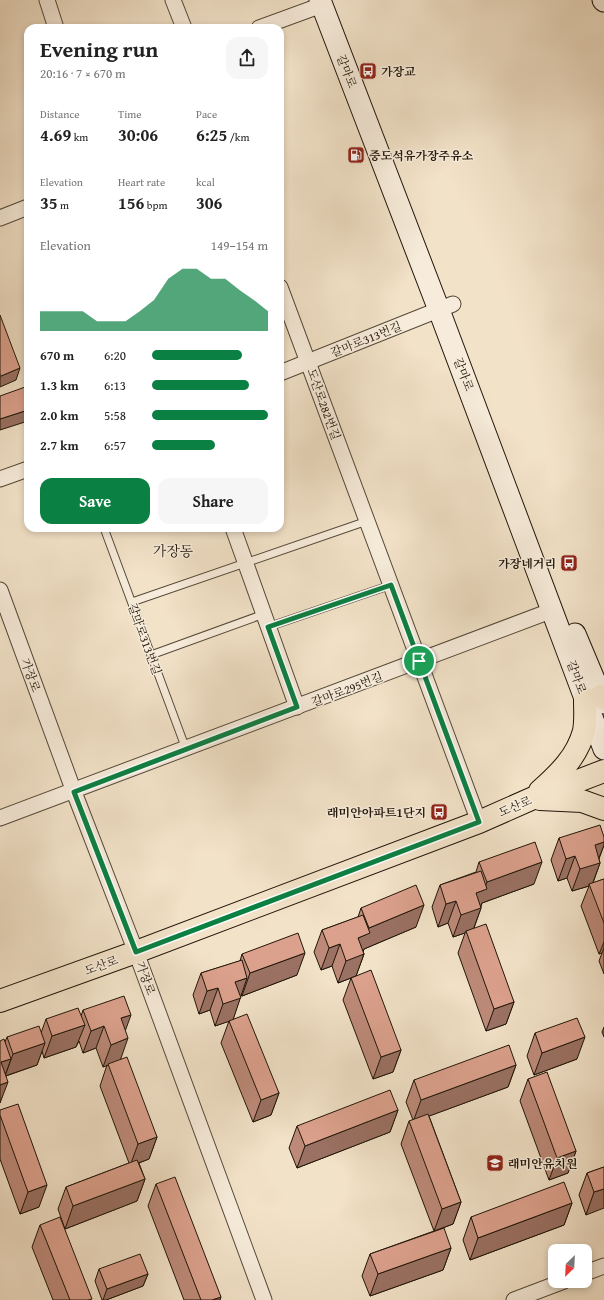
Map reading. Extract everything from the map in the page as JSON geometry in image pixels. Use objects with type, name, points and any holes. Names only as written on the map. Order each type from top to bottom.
[{"type":"main road","name":"갈마로","points":[[326,2],[599,699],[604,749]]},
{"type":"main road","name":"갈마로","points":[[446,307],[553,610],[599,699]]},
{"type":"main road","points":[[531,799],[558,774],[574,754],[599,699]]},
{"type":"main road","name":"도산로","points":[[0,1001],[136,952],[479,822],[531,799],[604,771]]},
{"type":"main road","points":[[531,799],[582,801],[604,809]]},
{"type":"street","points":[[47,0],[55,24]]},
{"type":"street","points":[[173,0],[182,24]]},
{"type":"street","points":[[269,24],[326,2]]},
{"type":"street","points":[[0,218],[24,209]]},
{"type":"street","name":"도산로282번길","points":[[284,298],[479,822]]},
{"type":"street","name":"갈마로313번길","points":[[284,372],[446,307]]},
{"type":"street","points":[[0,479],[24,470]]},
{"type":"street","points":[[234,532],[297,707]]},
{"type":"street","name":"가장로","points":[[0,590],[74,792],[136,952],[264,1300]]},
{"type":"street","name":"갈마로295번길","points":[[0,818],[74,792],[553,610]]},
{"type":"street","points":[[592,1270],[604,1266]]},
{"type":"street","points":[[514,1300],[548,1287]]},
{"type":"lane","points":[[132,602],[367,521]]},
{"type":"lane","name":"갈마로313번길","points":[[106,532],[186,749]]},
{"type":"lane","points":[[151,655],[391,585]]},
{"type":"building","points":[[0,315],[20,368],[1,376],[0,374]]},
{"type":"building","points":[[24,387],[24,411],[0,419],[0,396]]},
{"type":"building","points":[[600,825],[604,842],[595,845],[600,863],[580,869],[575,856],[566,859],[559,838]]},
{"type":"building","points":[[535,842],[542,862],[487,882],[479,862]]},
{"type":"building","points":[[481,871],[487,889],[476,893],[481,908],[461,915],[456,901],[446,904],[440,885]]},
{"type":"building","points":[[604,879],[604,923],[589,884]]},
{"type":"building","points":[[416,885],[424,905],[369,928],[361,908]]},
{"type":"building","points":[[363,915],[370,933],[358,938],[364,954],[346,961],[340,944],[329,948],[322,930]]},
{"type":"building","points":[[486,924],[514,1002],[494,1009],[466,931]]},
{"type":"building","points":[[298,933],[305,953],[250,973],[242,954]]},
{"type":"building","points":[[242,960],[247,978],[235,982],[241,998],[223,1004],[218,988],[207,991],[201,973]]},
{"type":"building","points":[[371,970],[401,1050],[381,1057],[351,978]]},
{"type":"building","points":[[124,996],[131,1015],[121,1018],[128,1038],[111,1045],[104,1026],[91,1031],[83,1010]]},
{"type":"building","points":[[78,1008],[85,1025],[52,1036],[46,1019]]},
{"type":"building","points":[[247,1014],[279,1093],[261,1100],[229,1021]]},
{"type":"building","points":[[577,1018],[585,1037],[542,1053],[535,1033]]},
{"type":"building","points":[[39,1026],[45,1043],[13,1054],[7,1037]]},
{"type":"building","points":[[4,1039],[11,1059],[1,1062],[8,1082],[0,1085],[0,1041]]},
{"type":"building","points":[[509,1045],[516,1065],[421,1100],[414,1080]]},
{"type":"building","points":[[127,1057],[157,1137],[138,1144],[108,1064]]},
{"type":"building","points":[[547,1072],[576,1151],[557,1158],[528,1079]]},
{"type":"building","points":[[390,1090],[398,1110],[305,1146],[297,1126]]},
{"type":"building","points":[[18,1104],[47,1185],[28,1192],[0,1115],[0,1110]]},
{"type":"building","points":[[428,1114],[461,1202],[442,1209],[409,1121]]},
{"type":"building","points":[[137,1160],[145,1179],[73,1206],[66,1187]]},
{"type":"building","points":[[604,1167],[604,1189],[594,1192],[587,1173]]},
{"type":"building","points":[[175,1177],[221,1297],[212,1300],[201,1300],[156,1184]]},
{"type":"building","points":[[564,1182],[572,1203],[478,1238],[471,1217]]},
{"type":"building","points":[[60,1217],[92,1299],[70,1300],[40,1225]]},
{"type":"building","points":[[444,1228],[451,1248],[378,1274],[370,1254]]},
{"type":"building","points":[[140,1254],[148,1274],[107,1289],[99,1269]]},
{"type":"place","name":"가장교","points":[[368,71]]},
{"type":"place","name":"중도석유가장주유소","points":[[356,155]]},
{"type":"place","name":"가장네거리","points":[[569,563]]},
{"type":"place","name":"래미안아파트1단지","points":[[439,812]]},
{"type":"place","name":"래미안유치원","points":[[495,1163]]},
{"type":"district","name":"가장동","points":[[173,551]]},
{"type":"route","points":[[391,585],[419,661],[479,822],[136,952],[74,792],[297,707],[268,627],[391,585]]}]
